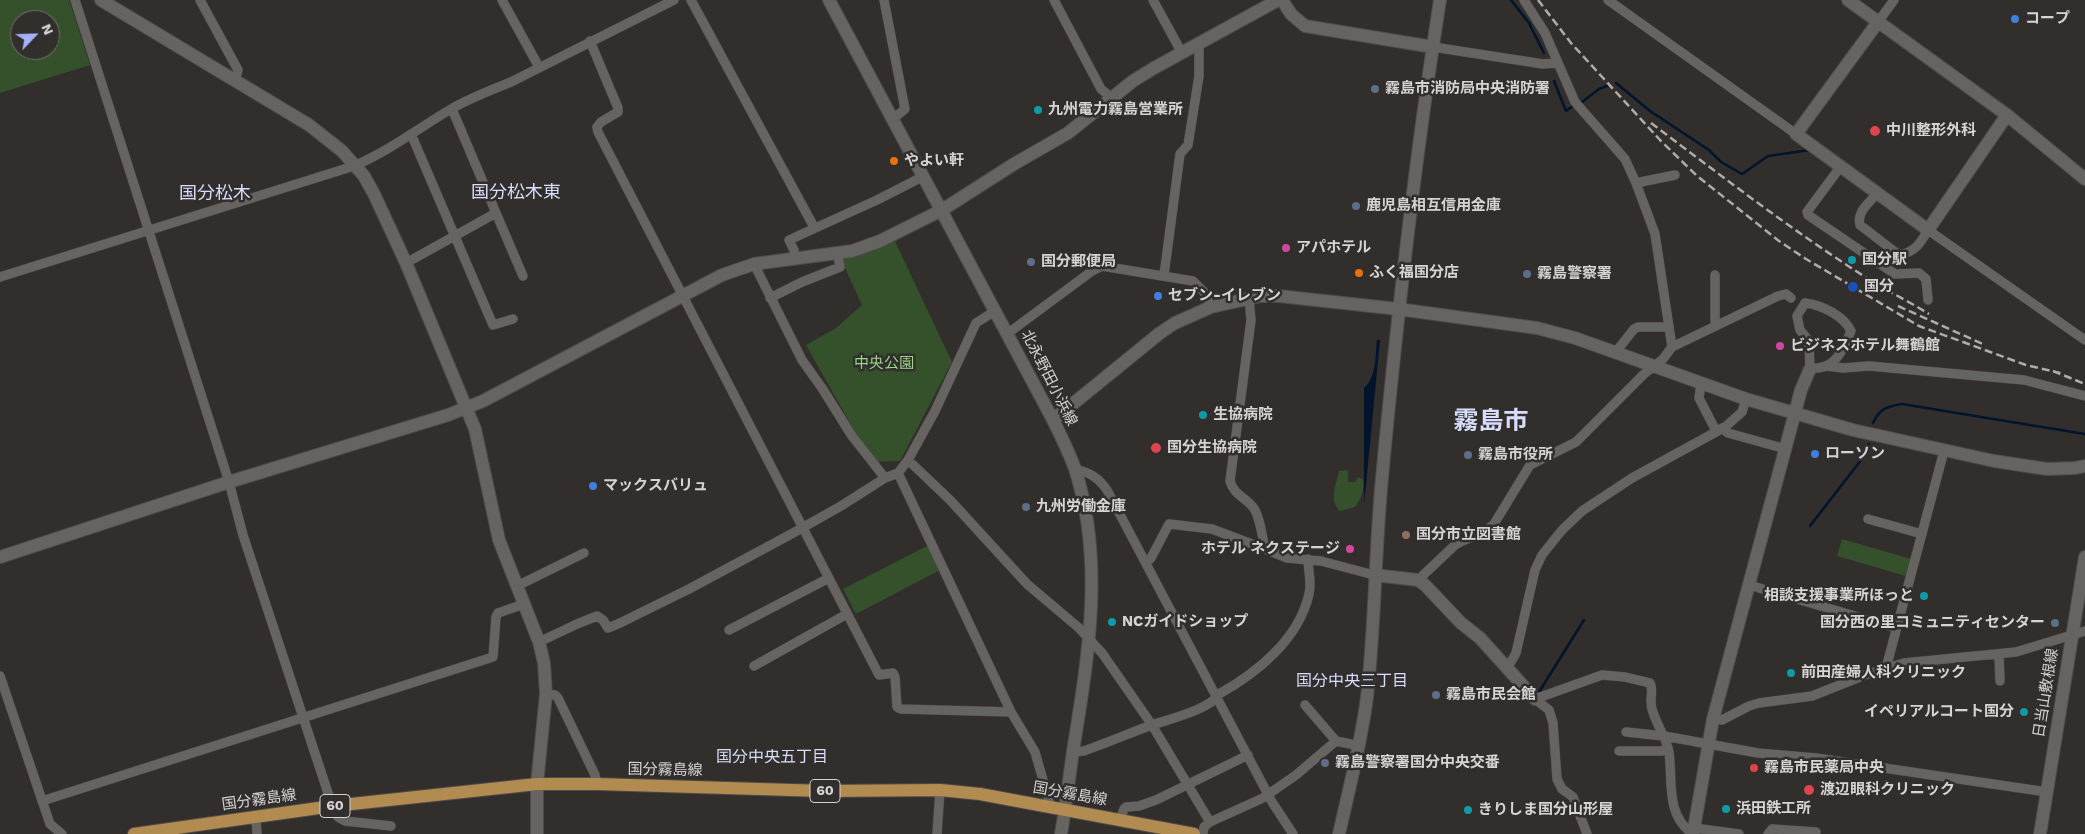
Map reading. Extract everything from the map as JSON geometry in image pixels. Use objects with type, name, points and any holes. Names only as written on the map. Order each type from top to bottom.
[{"type":"main road","name":"国分霧島線","points":[[134,834],[334,806],[537,784],[824,791],[940,790],[980,794],[1194,834]]},
{"type":"street","points":[[75,0],[228,482],[243,535],[334,806],[338,816],[368,829],[391,826]]},
{"type":"street","points":[[200,0],[238,70],[235,80]]},
{"type":"street","points":[[502,0],[539,68]]},
{"type":"street","points":[[0,277],[354,166],[374,158],[452,109],[539,68],[674,0]]},
{"type":"street","points":[[691,0],[814,227]]},
{"type":"street","name":"北永野田小浜線","points":[[829,0],[1053,420],[1075,469],[1086,519],[1092,568],[1092,603],[1089,639],[1065,810]]},
{"type":"street","points":[[884,0],[905,109],[893,119]]},
{"type":"street","points":[[1054,0],[1101,89],[1113,99]]},
{"type":"street","points":[[1154,0],[1182,52]]},
{"type":"street","points":[[0,557],[228,482],[466,408],[483,401],[722,275],[754,264],[852,251],[880,241],[942,210],[1014,164],[1068,133],[1113,99],[1133,81],[1182,52],[1280,0],[1298,21],[1314,28],[1543,64],[1558,63]]},
{"type":"street","points":[[1339,834],[1360,746],[1371,656],[1374,575],[1398,309],[1432,47],[1440,0]]},
{"type":"street","points":[[1524,0],[1545,33],[1575,102],[1625,159],[1636,183],[1655,234],[1672,347]]},
{"type":"street","points":[[1608,0],[1878,192],[1928,230],[2085,340]]},
{"type":"street","points":[[1848,0],[2008,115],[2085,179]]},
{"type":"street","points":[[1796,134],[1894,0]]},
{"type":"street","points":[[106,1],[309,125],[335,144],[364,176],[374,194],[406,263],[475,429],[499,540],[539,642],[544,663],[546,694],[537,784],[537,834]]},
{"type":"street","points":[[590,41],[618,108],[618,112],[596,127],[598,132],[879,675],[893,674],[895,676],[897,707],[901,709],[1011,712]]},
{"type":"street","points":[[1164,275],[1180,154],[1188,145],[1198,85],[1198,44]]},
{"type":"street","points":[[452,109],[523,276]]},
{"type":"street","points":[[1878,192],[1861,212],[1858,220],[1860,225],[1899,255],[1910,253],[1919,245],[2008,115]]},
{"type":"street","points":[[411,134],[493,325],[513,318]]},
{"type":"street","points":[[1841,166],[1807,212],[1808,215],[1895,274],[1919,273],[1926,279],[1928,300]]},
{"type":"street","points":[[1636,183],[1675,175]]},
{"type":"street","points":[[794,258],[794,250],[789,240],[877,200],[924,176]]},
{"type":"street","points":[[406,263],[496,213]]},
{"type":"street","points":[[770,298],[802,282],[840,267],[837,252]]},
{"type":"street","points":[[754,264],[802,360],[852,436],[885,478]]},
{"type":"street","points":[[1007,334],[1092,271],[1102,266],[1193,280],[1204,292],[1211,307]]},
{"type":"street","points":[[1715,275],[1715,325]]},
{"type":"street","points":[[1418,580],[1455,545],[1483,534],[1494,524],[1530,465],[1576,442],[1644,374],[1654,367],[1672,347],[1715,325],[1762,306],[1778,296],[1786,294],[1791,298]]},
{"type":"street","points":[[1053,420],[1160,333],[1175,323],[1211,307],[1250,298],[1279,296],[1398,309],[1536,328],[1575,338],[1746,399],[1854,430],[1994,461],[2047,469],[2085,466]]},
{"type":"street","points":[[1250,298],[1251,320],[1230,481],[1235,492],[1251,504],[1255,510],[1266,549]]},
{"type":"street","points":[[1693,832],[1714,719],[1801,390],[1810,369],[1809,341],[1800,330],[1796,316],[1805,303],[1817,304],[1847,322],[1851,331],[1836,359],[1826,366]]},
{"type":"street","points":[[539,642],[598,616],[608,628],[689,589],[841,506],[885,478],[898,473],[908,460],[935,411],[976,323],[995,311]]},
{"type":"street","points":[[1615,353],[1634,329],[1638,327],[1668,327]]},
{"type":"street","points":[[1810,369],[1826,366],[1843,368],[1869,366],[2024,380],[2085,396]]},
{"type":"street","points":[[1701,384],[1699,398],[1719,430],[1786,449]]},
{"type":"street","points":[[1508,667],[1516,653],[1535,570],[1542,555],[1562,530],[1589,506],[1632,478],[1719,430],[1742,412],[1746,399]]},
{"type":"street","points":[[1886,668],[1944,451]]},
{"type":"street","points":[[908,460],[950,500],[1027,584],[1089,639],[1112,665],[1152,725],[1210,822]]},
{"type":"street","points":[[1075,469],[1088,472],[1102,482],[1268,794],[1293,834]]},
{"type":"street","points":[[898,473],[1011,712],[1035,752],[1051,808]]},
{"type":"street","points":[[1868,519],[1922,534]]},
{"type":"street","points":[[1146,563],[1151,558],[1169,524],[1212,529],[1287,558],[1321,561],[1374,575],[1418,580],[1480,638],[1535,699],[1549,710],[1553,723],[1557,779],[1562,789],[1572,797],[1586,834]]},
{"type":"street","points":[[517,586],[584,553]]},
{"type":"street","name":"日当山敷根線","points":[[2040,834],[2079,632],[2085,557]]},
{"type":"street","points":[[1073,752],[1084,751],[1184,715],[1217,697],[1276,652],[1286,640],[1302,613],[1309,594],[1308,559]]},
{"type":"street","points":[[729,630],[829,578]]},
{"type":"street","points":[[1748,585],[1896,628]]},
{"type":"street","points":[[42,802],[493,657],[496,617],[498,613],[524,604]]},
{"type":"street","points":[[754,666],[847,614]]},
{"type":"street","points":[[1714,719],[1722,720],[1759,703],[1812,696],[1886,668],[1916,661],[1999,654],[2032,647],[2079,632]]},
{"type":"street","points":[[1999,654],[2000,681]]},
{"type":"street","points":[[1535,699],[1602,675],[1650,682],[1652,686],[1652,708],[1668,748],[1670,786],[1675,810],[1684,828],[1693,832],[1739,834]]},
{"type":"street","points":[[0,676],[50,824],[62,834]]},
{"type":"street","points":[[546,694],[555,695],[558,698],[595,775],[597,784]]},
{"type":"street","points":[[1305,705],[1336,741],[1360,746]]},
{"type":"street","points":[[1626,732],[1664,736],[1758,753],[1816,758],[2047,792]]},
{"type":"street","points":[[1203,834],[1204,827],[1210,822],[1268,794],[1296,775],[1336,741]]},
{"type":"street","points":[[1619,751],[1662,751],[1668,748]]},
{"type":"street","points":[[1120,820],[1126,807],[1138,806],[1156,800],[1248,755]]},
{"type":"street","points":[[937,834],[940,790]]},
{"type":"street","points":[[1061,834],[1065,810]]},
{"type":"street","points":[[256,817],[257,834]]},
{"type":"street","points":[[1768,834],[1772,829],[1816,832]]},
{"type":"green space","points":[[0,0],[69,0],[90,65],[0,93]]},
{"type":"green space","name":"中央公園","points":[[892,235],[952,362],[900,461],[872,462],[806,345],[836,328],[862,305],[841,259]]},
{"type":"green space","points":[[1348,470],[1348,482],[1356,482],[1357,477],[1363,479],[1363,490],[1355,507],[1340,511],[1334,502],[1335,487],[1339,471]]},
{"type":"green space","points":[[1842,539],[1911,559],[1906,576],[1837,556]]},
{"type":"green space","points":[[929,545],[942,569],[856,614],[843,589]]},
{"type":"water","points":[[1377,340],[1380,340],[1364,505],[1364,388],[1373,372]]},
{"type":"waterway","points":[[1511,0],[1529,23],[1544,53]]},
{"type":"waterway","points":[[1554,81],[1566,111],[1573,106]]},
{"type":"waterway","points":[[1616,83],[1650,111],[1709,150],[1721,162],[1742,174],[1768,156],[1810,150]]},
{"type":"waterway","points":[[1582,102],[1599,89],[1607,86]]},
{"type":"waterway","points":[[1873,423],[1878,414],[1884,409],[1902,404],[2085,434]]},
{"type":"waterway","points":[[1810,526],[1861,460],[1869,444]]},
{"type":"waterway","points":[[1539,692],[1584,620]]},
{"type":"railway","points":[[1538,0],[1571,43],[1660,140],[1696,175],[1779,241],[1919,326],[2026,365],[2060,373]]},
{"type":"railway","points":[[1651,123],[1814,243],[1870,280],[1929,314]]},
{"type":"railway","points":[[1898,306],[1985,345]]},
{"type":"railway","points":[[2053,371],[2085,384]]},
{"type":"place","name":"コープ","points":[[2015,19]]},
{"type":"place","name":"霧島市消防局中央消防署","points":[[1375,89]]},
{"type":"place","name":"九州電力霧島営業所","points":[[1038,110]]},
{"type":"place","name":"中川整形外科","points":[[1875,131]]},
{"type":"place","name":"やよい軒","points":[[894,161]]},
{"type":"place","name":"鹿児島相互信用金庫","points":[[1356,206]]},
{"type":"place","name":"アパホテル","points":[[1286,248]]},
{"type":"place","name":"国分駅","points":[[1852,260]]},
{"type":"place","name":"国分郵便局","points":[[1031,262]]},
{"type":"place","name":"ふく福国分店","points":[[1359,273]]},
{"type":"place","name":"霧島警察署","points":[[1527,274]]},
{"type":"place","name":"国分","points":[[1853,287]]},
{"type":"place","name":"セブン-イレブン","points":[[1158,296]]},
{"type":"place","name":"ビジネスホテル舞鶴館","points":[[1780,346]]},
{"type":"place","name":"生協病院","points":[[1203,415]]},
{"type":"place","name":"国分生協病院","points":[[1156,448]]},
{"type":"place","name":"ローソン","points":[[1815,454]]},
{"type":"place","name":"霧島市役所","points":[[1468,455]]},
{"type":"place","name":"マックスバリュ","points":[[593,486]]},
{"type":"place","name":"九州労働金庫","points":[[1026,507]]},
{"type":"place","name":"国分市立図書館","points":[[1406,535]]},
{"type":"place","name":"ホテル ネクステージ","points":[[1350,549]]},
{"type":"place","name":"相談支援事業所ほっと","points":[[1924,596]]},
{"type":"place","name":"NCガイドショップ","points":[[1112,622]]},
{"type":"place","name":"国分西の里コミュニティセンター","points":[[2055,623]]},
{"type":"place","name":"前田産婦人科クリニック","points":[[1791,673]]},
{"type":"place","name":"霧島市民会館","points":[[1436,695]]},
{"type":"place","name":"イペリアルコート国分","points":[[2024,712]]},
{"type":"place","name":"霧島警察署国分中央交番","points":[[1325,763]]},
{"type":"place","name":"霧島市民薬局中央","points":[[1754,768]]},
{"type":"place","name":"渡辺眼科クリニック","points":[[1809,790]]},
{"type":"place","name":"浜田鉄工所","points":[[1726,809]]},
{"type":"place","name":"きりしま国分山形屋","points":[[1468,810]]},
{"type":"district","name":"国分松木東","points":[[516,193]]},
{"type":"district","name":"国分松木","points":[[215,194]]},
{"type":"district","name":"霧島市","points":[[1491,422]]},
{"type":"district","name":"国分中央三丁目","points":[[1352,681]]},
{"type":"district","name":"国分中央五丁目","points":[[772,757]]}]
